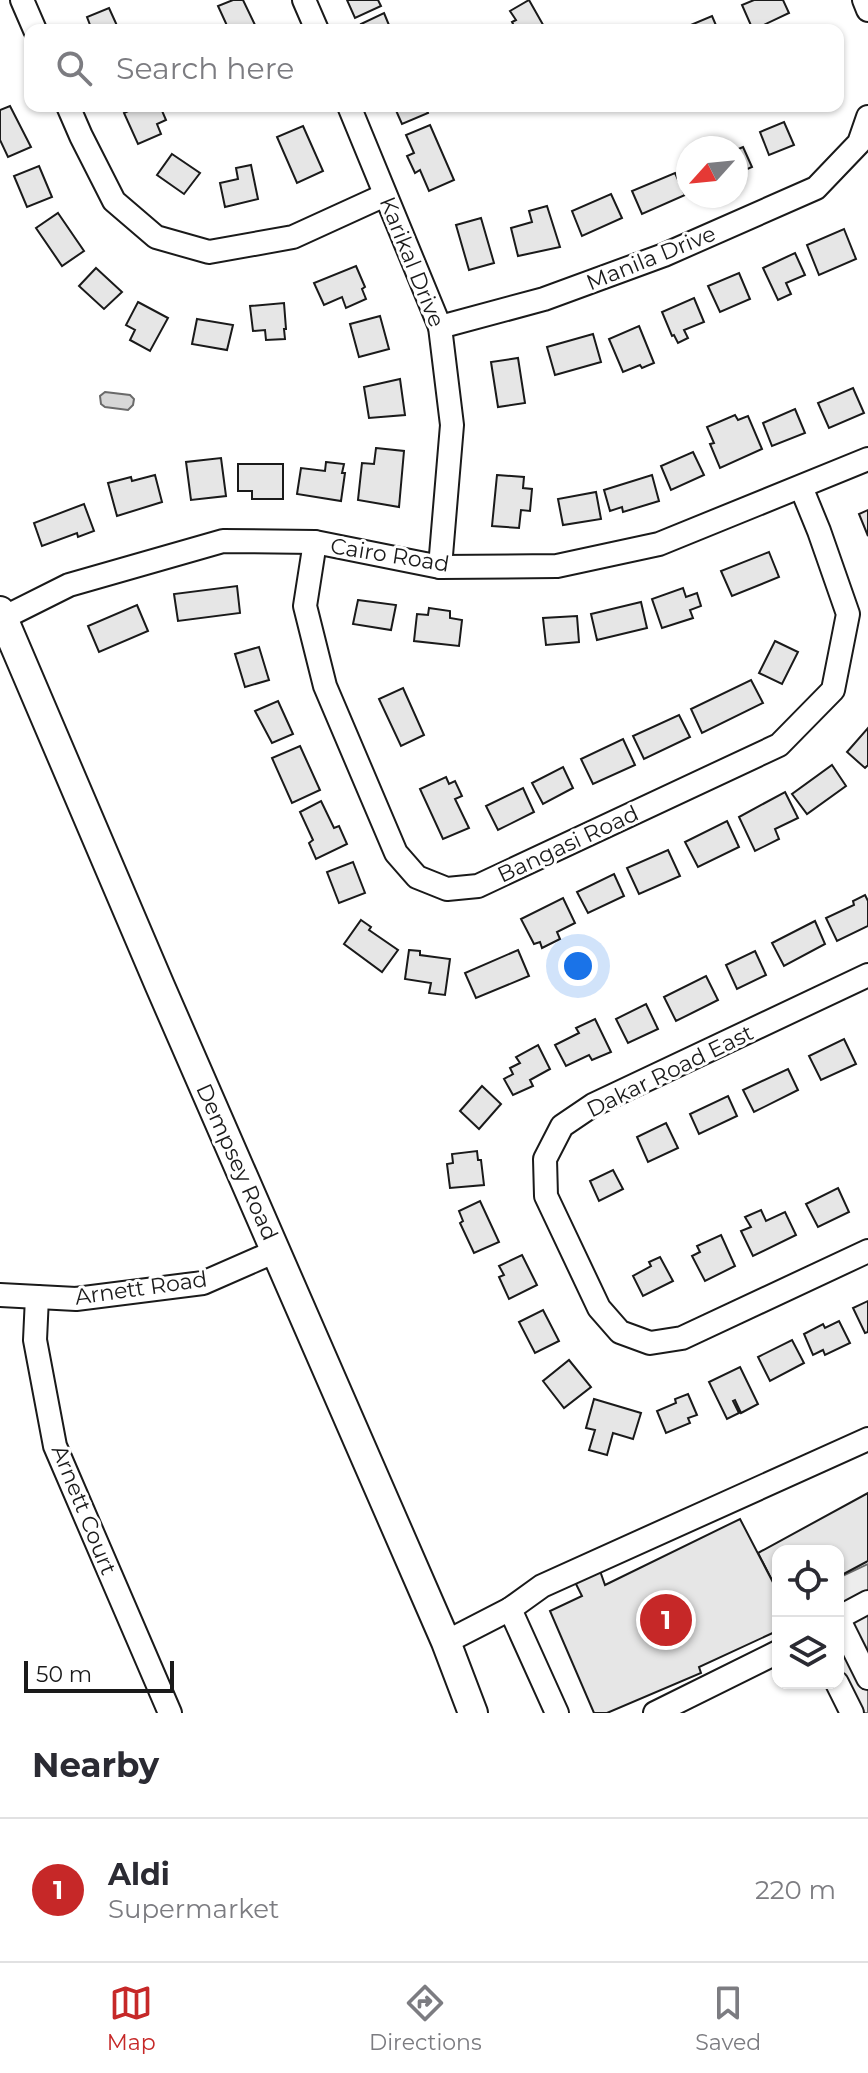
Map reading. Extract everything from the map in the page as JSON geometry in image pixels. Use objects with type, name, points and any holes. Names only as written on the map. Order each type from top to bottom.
[{"type":"main road","name":"Dempsey Road","points":[[1,614],[446,1642],[473,1713]]},
{"type":"street","points":[[22,0],[32,24]]},
{"type":"street","points":[[304,0],[314,24]]},
{"type":"street","points":[[864,0],[868,10]]},
{"type":"street","points":[[71,112],[114,201],[156,237],[209,252],[293,237],[385,195]]},
{"type":"street","name":"Karikal Drive","points":[[351,112],[440,327],[452,425],[440,567]]},
{"type":"street","name":"Manila Drive","points":[[440,327],[544,299],[664,255],[816,188],[859,143],[868,117]]},
{"type":"street","name":"Cairo Road","points":[[1,614],[69,585],[223,541],[315,542],[440,567],[557,566],[659,544],[868,459]]},
{"type":"street","name":"Bangasi Road","points":[[315,542],[305,606],[325,686],[396,853],[417,877],[447,889],[478,886],[779,745],[833,690],[848,614],[801,487]]},
{"type":"street","name":"Dakar Road East","points":[[868,975],[593,1105],[562,1126],[545,1159],[546,1196],[599,1308],[620,1332],[650,1343],[682,1338],[868,1251]]},
{"type":"street","name":"Arnett Road","points":[[0,1295],[76,1299],[203,1283],[276,1251]]},
{"type":"street","name":"Arnett Court","points":[[37,1297],[35,1340],[55,1446],[170,1713]]},
{"type":"street","points":[[446,1642],[510,1609],[542,1586],[868,1439]]},
{"type":"street","points":[[840,1617],[868,1602]]},
{"type":"street","points":[[510,1609],[557,1713]]},
{"type":"street","points":[[844,1630],[868,1678]]},
{"type":"street","points":[[655,1713],[772,1655]]},
{"type":"street","points":[[840,1689],[852,1713]]},
{"type":"shaded area","points":[[105,392],[130,395],[134,399],[133,405],[128,410],[105,407],[101,404],[100,396]]},
{"type":"shaded area","points":[[868,1564],[868,1713],[860,1713],[844,1680],[844,1575]]},
{"type":"building","points":[[243,0],[255,24],[226,24],[218,6]]},
{"type":"building","points":[[347,0],[378,0],[381,6],[355,18]]},
{"type":"building","points":[[529,0],[543,24],[513,24],[516,20],[510,11]]},
{"type":"building","points":[[754,0],[783,0],[789,13],[766,24],[750,24],[742,5]]},
{"type":"building","points":[[109,8],[116,24],[90,24],[87,17]]},
{"type":"building","points":[[384,13],[389,24],[361,24]]},
{"type":"building","points":[[712,16],[715,24],[693,24]]},
{"type":"building","points":[[10,106],[31,147],[8,157],[0,140],[0,110]]},
{"type":"building","points":[[163,112],[166,120],[157,124],[161,134],[138,144],[124,113]]},
{"type":"building","points":[[397,112],[428,112],[428,113],[402,124]]},
{"type":"building","points":[[784,122],[794,145],[769,155],[760,132]]},
{"type":"building","points":[[430,125],[454,180],[429,191],[420,170],[415,173],[407,156],[414,153],[406,135]]},
{"type":"building","points":[[303,126],[323,171],[297,183],[277,137]]},
{"type":"building","points":[[172,154],[200,173],[184,194],[157,175]]},
{"type":"building","points":[[251,165],[258,199],[225,207],[220,183],[238,179],[236,168]]},
{"type":"building","points":[[39,166],[52,197],[27,207],[14,176]]},
{"type":"building","points":[[675,173],[676,175],[676,199],[642,214],[632,191]]},
{"type":"building","points":[[611,194],[622,218],[582,236],[572,211]]},
{"type":"building","points":[[547,206],[560,247],[518,256],[511,228],[532,222],[529,211]]},
{"type":"building","points":[[58,213],[84,251],[62,266],[36,228]]},
{"type":"building","points":[[481,218],[494,263],[469,270],[456,225]]},
{"type":"building","points":[[844,229],[856,259],[819,275],[807,245]]},
{"type":"building","points":[[795,253],[805,275],[786,283],[791,294],[778,300],[763,268]]},
{"type":"building","points":[[356,266],[365,287],[362,289],[366,299],[346,308],[342,297],[324,305],[314,283]]},
{"type":"building","points":[[96,268],[122,292],[104,309],[79,286]]},
{"type":"building","points":[[739,273],[750,299],[720,312],[708,286]]},
{"type":"building","points":[[694,298],[704,322],[684,330],[688,338],[678,343],[662,312]]},
{"type":"building","points":[[138,302],[168,318],[150,351],[130,340],[135,330],[126,325]]},
{"type":"building","points":[[284,303],[285,339],[266,340],[265,330],[253,331],[250,306]]},
{"type":"building","points":[[380,316],[389,349],[359,357],[350,324]]},
{"type":"building","points":[[197,319],[233,325],[227,350],[192,344]]},
{"type":"building","points":[[639,326],[654,363],[623,372],[609,339]]},
{"type":"building","points":[[593,334],[601,362],[555,375],[547,347]]},
{"type":"building","points":[[518,358],[525,403],[498,407],[491,362]]},
{"type":"building","points":[[400,379],[405,415],[369,418],[364,387]]},
{"type":"building","points":[[853,388],[864,413],[829,428],[818,403]]},
{"type":"building","points":[[795,409],[805,433],[772,446],[763,423]]},
{"type":"building","points":[[735,415],[738,420],[748,416],[762,449],[720,468],[707,427]]},
{"type":"building","points":[[376,448],[404,451],[399,507],[358,500],[362,463],[374,464]]},
{"type":"building","points":[[693,452],[704,475],[671,490],[661,466]]},
{"type":"building","points":[[221,458],[226,496],[191,500],[186,462]]},
{"type":"building","points":[[326,462],[344,464],[341,501],[297,494],[301,468],[325,471]]},
{"type":"building","points":[[238,464],[283,464],[283,499],[252,499],[252,491],[238,491]]},
{"type":"building","points":[[155,475],[162,502],[117,516],[108,483]]},
{"type":"building","points":[[497,475],[524,477],[523,488],[532,489],[530,511],[521,510],[519,528],[492,526]]},
{"type":"building","points":[[652,475],[659,501],[623,512],[622,507],[610,511],[604,490]]},
{"type":"building","points":[[596,492],[601,519],[563,525],[558,499]]},
{"type":"building","points":[[84,504],[94,531],[78,537],[77,533],[42,546],[34,523]]},
{"type":"building","points":[[868,510],[868,536],[859,514]]},
{"type":"building","points":[[769,552],[779,577],[732,596],[721,571]]},
{"type":"building","points":[[237,586],[240,613],[178,621],[174,594]]},
{"type":"building","points":[[683,588],[686,597],[697,593],[701,606],[690,610],[693,618],[662,628],[652,599]]},
{"type":"building","points":[[358,600],[396,605],[391,630],[353,624]]},
{"type":"building","points":[[641,602],[647,628],[597,640],[591,614]]},
{"type":"building","points":[[137,605],[148,631],[99,652],[88,626]]},
{"type":"building","points":[[429,608],[450,611],[450,618],[462,620],[459,646],[414,641],[417,614],[428,615]]},
{"type":"building","points":[[577,616],[579,642],[546,645],[543,618]]},
{"type":"building","points":[[775,641],[798,652],[782,684],[759,673]]},
{"type":"building","points":[[259,647],[269,680],[245,687],[235,654]]},
{"type":"building","points":[[751,680],[763,703],[702,733],[691,709]]},
{"type":"building","points":[[403,688],[424,735],[401,746],[379,699]]},
{"type":"building","points":[[278,701],[293,734],[272,743],[255,711]]},
{"type":"building","points":[[679,715],[690,737],[644,759],[633,736]]},
{"type":"building","points":[[868,728],[868,765],[865,768],[847,752]]},
{"type":"building","points":[[623,739],[635,765],[593,784],[581,759]]},
{"type":"building","points":[[300,746],[320,790],[292,803],[272,758]]},
{"type":"building","points":[[832,765],[846,786],[807,814],[792,794]]},
{"type":"building","points":[[563,767],[573,788],[543,804],[532,783]]},
{"type":"building","points":[[446,777],[449,784],[455,781],[462,796],[455,799],[469,828],[443,839],[420,789]]},
{"type":"building","points":[[523,788],[534,812],[498,830],[486,806]]},
{"type":"building","points":[[785,792],[798,818],[775,829],[779,839],[755,851],[739,817]]},
{"type":"building","points":[[321,801],[334,828],[339,826],[347,844],[316,859],[309,843],[313,840],[300,812]]},
{"type":"building","points":[[727,821],[739,847],[698,867],[685,842]]},
{"type":"building","points":[[668,850],[680,876],[639,894],[627,868]]},
{"type":"building","points":[[353,862],[365,893],[339,903],[327,872]]},
{"type":"building","points":[[614,874],[624,896],[588,913],[577,892]]},
{"type":"building","points":[[865,895],[868,901],[868,926],[837,941],[826,918],[854,905],[853,901]]},
{"type":"building","points":[[563,898],[575,923],[557,932],[560,939],[542,948],[540,942],[534,944],[521,919]]},
{"type":"building","points":[[361,920],[371,927],[369,930],[398,950],[382,972],[344,944]]},
{"type":"building","points":[[815,921],[825,944],[784,966],[772,943]]},
{"type":"building","points":[[409,950],[420,951],[420,955],[450,959],[445,995],[429,993],[431,983],[405,979]]},
{"type":"building","points":[[518,950],[529,976],[476,998],[465,973]]},
{"type":"building","points":[[755,951],[766,975],[737,989],[726,965]]},
{"type":"building","points":[[706,976],[718,1000],[676,1021],[664,997]]},
{"type":"building","points":[[646,1004],[658,1029],[628,1043],[616,1019]]},
{"type":"building","points":[[595,1019],[611,1052],[592,1060],[589,1055],[566,1066],[555,1045],[579,1033],[576,1028]]},
{"type":"building","points":[[844,1039],[856,1064],[821,1080],[809,1056]]},
{"type":"building","points":[[538,1045],[550,1069],[530,1080],[533,1086],[513,1095],[504,1079],[513,1074],[510,1068],[520,1063],[516,1057]]},
{"type":"building","points":[[788,1069],[798,1090],[754,1112],[743,1090]]},
{"type":"building","points":[[482,1086],[501,1104],[479,1129],[460,1111]]},
{"type":"building","points":[[728,1096],[737,1116],[699,1134],[690,1114]]},
{"type":"building","points":[[666,1123],[678,1148],[648,1162],[637,1137]]},
{"type":"building","points":[[477,1151],[484,1185],[450,1188],[447,1164],[453,1163],[452,1154]]},
{"type":"building","points":[[613,1170],[623,1189],[599,1201],[590,1181]]},
{"type":"building","points":[[838,1188],[849,1212],[818,1227],[806,1204]]},
{"type":"building","points":[[480,1201],[499,1242],[474,1253],[460,1223],[463,1221],[459,1211]]},
{"type":"building","points":[[761,1210],[766,1221],[785,1212],[796,1235],[753,1256],[741,1231],[751,1227],[745,1217]]},
{"type":"building","points":[[721,1235],[735,1266],[705,1281],[692,1256],[700,1252],[697,1246]]},
{"type":"building","points":[[522,1255],[537,1285],[509,1299],[499,1277],[504,1275],[499,1266]]},
{"type":"building","points":[[660,1257],[673,1281],[643,1296],[633,1276]]},
{"type":"building","points":[[868,1301],[868,1332],[865,1333],[853,1308]]},
{"type":"building","points":[[543,1310],[559,1341],[535,1353],[519,1322]]},
{"type":"building","points":[[839,1321],[850,1343],[825,1355],[823,1350],[813,1355],[804,1334],[823,1324],[825,1328]]},
{"type":"building","points":[[792,1340],[804,1363],[770,1381],[758,1357]]},
{"type":"building","points":[[569,1360],[591,1387],[564,1408],[543,1381]]},
{"type":"building","points":[[740,1367],[758,1404],[741,1413],[735,1400],[739,1413],[727,1419],[709,1382]]},
{"type":"building","points":[[688,1394],[697,1415],[688,1418],[690,1423],[666,1433],[657,1411]]},
{"type":"building","points":[[594,1399],[641,1413],[633,1439],[613,1433],[607,1455],[589,1450],[595,1430],[586,1428]]},
{"type":"building","points":[[868,1493],[868,1561],[844,1574],[844,1545],[773,1545]]},
{"type":"building","points":[[740,1519],[772,1580],[772,1633],[699,1667],[701,1673],[607,1713],[594,1713],[550,1611],[582,1596],[573,1578],[599,1568],[605,1585]]},
{"type":"building","points":[[772,1545],[772,1580],[758,1553]]},
{"type":"place","name":"Aldi","points":[[666,1620]]}]
